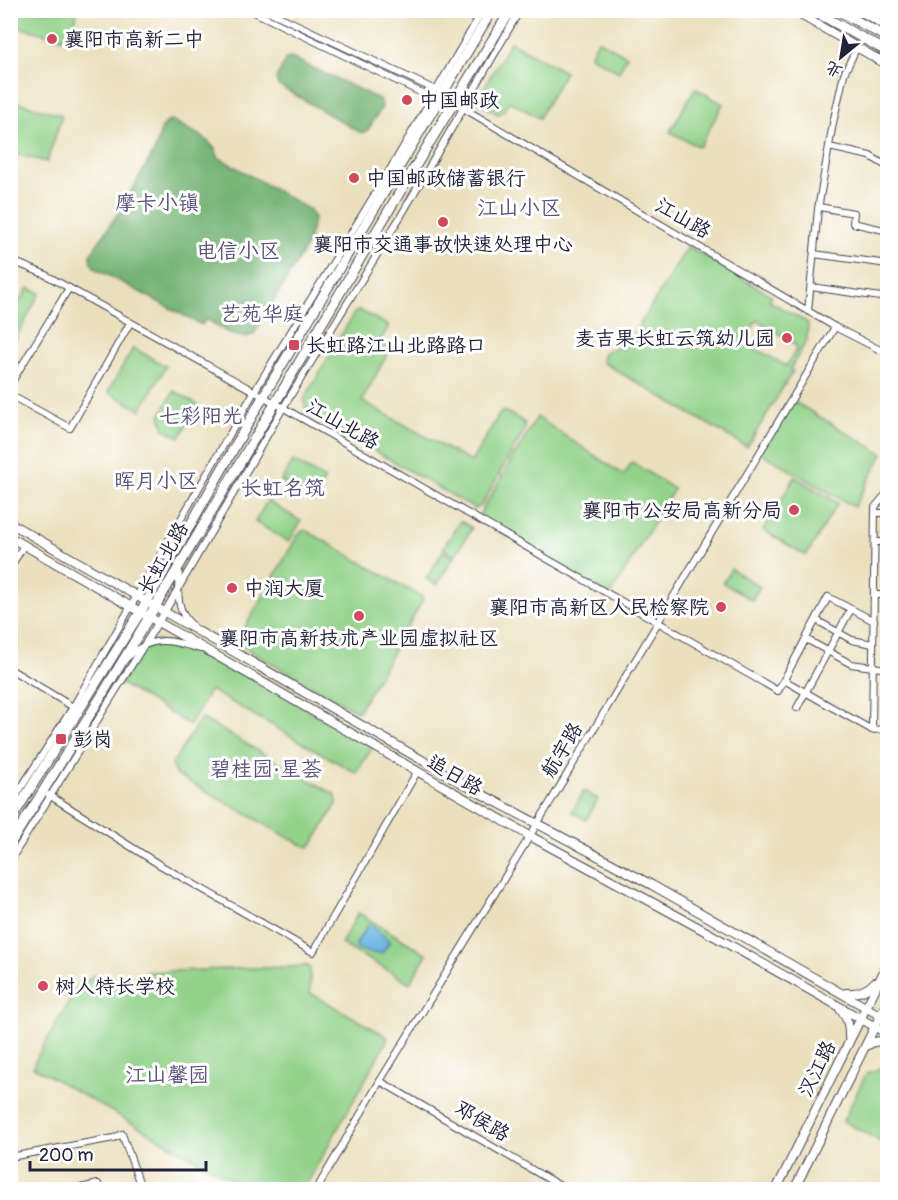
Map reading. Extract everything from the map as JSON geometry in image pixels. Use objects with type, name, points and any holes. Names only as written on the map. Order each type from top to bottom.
[{"type":"highway","name":"长虹北路","points":[[10,844],[47,794],[119,667],[153,621],[150,605],[263,397],[438,96],[492,10]]},
{"type":"highway","name":"长虹北路","points":[[10,821],[13,804],[140,612],[150,605],[179,566],[279,406],[452,104],[511,10]]},
{"type":"highway","points":[[813,10],[888,52]]},
{"type":"highway","points":[[837,10],[888,38]]},
{"type":"highway","points":[[875,58],[888,65]]},
{"type":"main road","points":[[858,10],[888,27]]},
{"type":"main road","points":[[796,11],[875,58]]},
{"type":"main road","name":"追日路","points":[[10,524],[537,825],[652,885],[884,1018]]},
{"type":"main road","name":"追日路","points":[[10,537],[417,772],[888,1035]]},
{"type":"main road","name":"汉江路","points":[[776,1190],[888,963]]},
{"type":"main road","points":[[842,993],[860,992],[869,988],[880,976]]},
{"type":"main road","name":"汉江路","points":[[794,1190],[874,1027],[884,1018],[888,1000]]},
{"type":"main road","points":[[837,1006],[847,1017],[849,1039]]},
{"type":"main road","points":[[865,1047],[874,1042],[888,1040]]},
{"type":"street","points":[[250,10],[438,96]]},
{"type":"street","points":[[266,10],[463,108]]},
{"type":"street","points":[[13,804],[73,707],[254,392],[438,96],[483,10]]},
{"type":"street","points":[[10,861],[47,794],[145,644],[153,621],[164,613],[279,406],[402,214],[520,10]]},
{"type":"street","points":[[808,311],[819,207],[829,147],[844,74],[857,47]]},
{"type":"street","name":"江山路","points":[[463,108],[835,327],[888,354]]},
{"type":"street","points":[[829,147],[870,156],[888,167]]},
{"type":"street","points":[[819,207],[854,213],[853,223],[888,231]]},
{"type":"street","points":[[814,254],[888,264]]},
{"type":"street","name":"江山北路","points":[[10,260],[44,274],[130,322],[778,692],[784,680]]},
{"type":"street","points":[[811,287],[888,298]]},
{"type":"street","points":[[10,385],[69,288]]},
{"type":"street","points":[[10,395],[70,428],[130,322]]},
{"type":"street","name":"航宇路","points":[[316,1190],[835,327]]},
{"type":"street","points":[[872,729],[875,507],[888,492]]},
{"type":"street","points":[[875,513],[888,513]]},
{"type":"street","points":[[875,542],[888,542]]},
{"type":"street","points":[[11,565],[24,545]]},
{"type":"street","points":[[179,566],[180,610],[188,622],[209,639]]},
{"type":"street","points":[[874,595],[888,595]]},
{"type":"street","points":[[874,621],[828,597],[784,680],[872,729],[888,729]]},
{"type":"street","points":[[797,708],[851,609]]},
{"type":"street","points":[[816,620],[852,640],[873,644]]},
{"type":"street","points":[[806,639],[850,664],[888,669]]},
{"type":"street","points":[[119,667],[137,648],[158,641],[174,641],[206,651]]},
{"type":"street","points":[[10,669],[73,707]]},
{"type":"street","points":[[47,794],[160,865],[313,952],[417,772]]},
{"type":"street","name":"邓侯路","points":[[380,1081],[567,1190]]},
{"type":"street","points":[[10,1157],[114,1138],[122,1134],[142,1190]]},
{"type":"street","points":[[72,1190],[98,1184]]},
{"type":"green space","points":[[10,11],[77,11],[72,41],[11,25]]},
{"type":"green space","points":[[598,40],[627,56],[619,72],[590,56]]},
{"type":"green space","points":[[510,42],[565,72],[539,118],[509,101],[503,112],[498,114],[476,102]]},
{"type":"green space","points":[[292,58],[381,100],[382,107],[367,131],[361,133],[278,85],[276,78],[286,59]]},
{"type":"green space","points":[[695,88],[723,104],[699,147],[670,132]]},
{"type":"green space","points":[[10,100],[62,115],[47,162],[11,153]]},
{"type":"green space","points":[[173,121],[206,140],[212,145],[218,157],[310,210],[314,218],[308,243],[254,334],[248,337],[235,336],[206,319],[202,325],[96,269],[91,263],[90,255],[119,212],[155,150],[161,130],[167,122]]},
{"type":"green space","points":[[688,246],[772,296],[769,301],[808,323],[807,340],[790,369],[793,371],[747,447],[602,362],[604,352],[628,344]],"holes":[[[757,320],[794,343],[797,349],[786,366],[744,342]]]},
{"type":"green space","points":[[28,288],[40,293],[13,344],[11,343],[11,316]]},
{"type":"green space","points":[[359,310],[389,326],[379,343],[390,349],[362,401],[471,462],[500,413],[505,411],[524,422],[525,429],[481,506],[475,509],[306,411],[304,400],[354,313]]},
{"type":"green space","points":[[133,348],[166,366],[141,410],[108,392]]},
{"type":"green space","points":[[174,391],[198,405],[180,437],[164,429],[160,415]]},
{"type":"green space","points":[[791,400],[883,454],[854,507],[759,452]]},
{"type":"green space","points":[[537,417],[624,475],[632,462],[674,489],[610,596],[477,519]]},
{"type":"green space","points":[[293,461],[325,479],[314,499],[281,481]]},
{"type":"green space","points":[[795,477],[838,503],[806,556],[763,530]]},
{"type":"green space","points":[[267,501],[301,521],[289,542],[255,522]]},
{"type":"green space","points":[[460,521],[472,528],[455,556],[443,548]]},
{"type":"green space","points":[[302,531],[307,531],[422,597],[423,600],[358,712],[236,643]]},
{"type":"green space","points":[[443,551],[454,557],[437,585],[426,579]]},
{"type":"green space","points":[[731,569],[760,587],[752,600],[723,583]]},
{"type":"green space","points":[[158,641],[205,651],[373,747],[356,773],[210,690],[190,725],[121,684],[145,644]]},
{"type":"green space","points":[[201,718],[336,795],[337,804],[309,847],[175,774],[172,764]]},
{"type":"green space","points":[[584,791],[598,799],[586,820],[572,812]]},
{"type":"green space","points":[[358,913],[427,954],[410,983],[341,944]]},
{"type":"green space","points":[[308,966],[310,968],[310,993],[388,1039],[304,1189],[248,1189],[33,1067],[78,986],[95,975],[126,993],[146,972]]},
{"type":"green space","points":[[887,1065],[888,1139],[885,1144],[843,1121],[866,1074]]},
{"type":"water","points":[[368,925],[390,941],[382,953],[369,953],[357,948],[356,944]]},
{"type":"place","name":"襄阳市高新二中","points":[[52,39]]},
{"type":"place","name":"中国邮政","points":[[407,100]]},
{"type":"place","name":"中国邮政储蓄银行","points":[[354,178]]},
{"type":"place","name":"襄阳市交通事故快速处理中心","points":[[443,222]]},
{"type":"place","name":"麦吉果长虹云筑幼儿园","points":[[787,338]]},
{"type":"place","name":"长虹路江山北路路口","points":[[294,345]]},
{"type":"place","name":"襄阳市公安局高新分局","points":[[794,510]]},
{"type":"place","name":"中润大厦","points":[[232,588]]},
{"type":"place","name":"襄阳市高新区人民检察院","points":[[721,607]]},
{"type":"place","name":"襄阳市高新技术产业园虚拟社区","points":[[359,616]]},
{"type":"place","name":"彭岗","points":[[61,739]]},
{"type":"place","name":"树人特长学校","points":[[43,986]]},
{"type":"district","name":"摩卡小镇","points":[[157,203]]},
{"type":"district","name":"江山小区","points":[[519,208]]},
{"type":"district","name":"电信小区","points":[[238,251]]},
{"type":"district","name":"艺苑华庭","points":[[262,314]]},
{"type":"district","name":"七彩阳光","points":[[201,416]]},
{"type":"district","name":"晖月小区","points":[[156,481]]},
{"type":"district","name":"长虹名筑","points":[[283,488]]},
{"type":"district","name":"碧桂园·星荟","points":[[266,769]]},
{"type":"district","name":"江山馨园","points":[[167,1075]]}]
